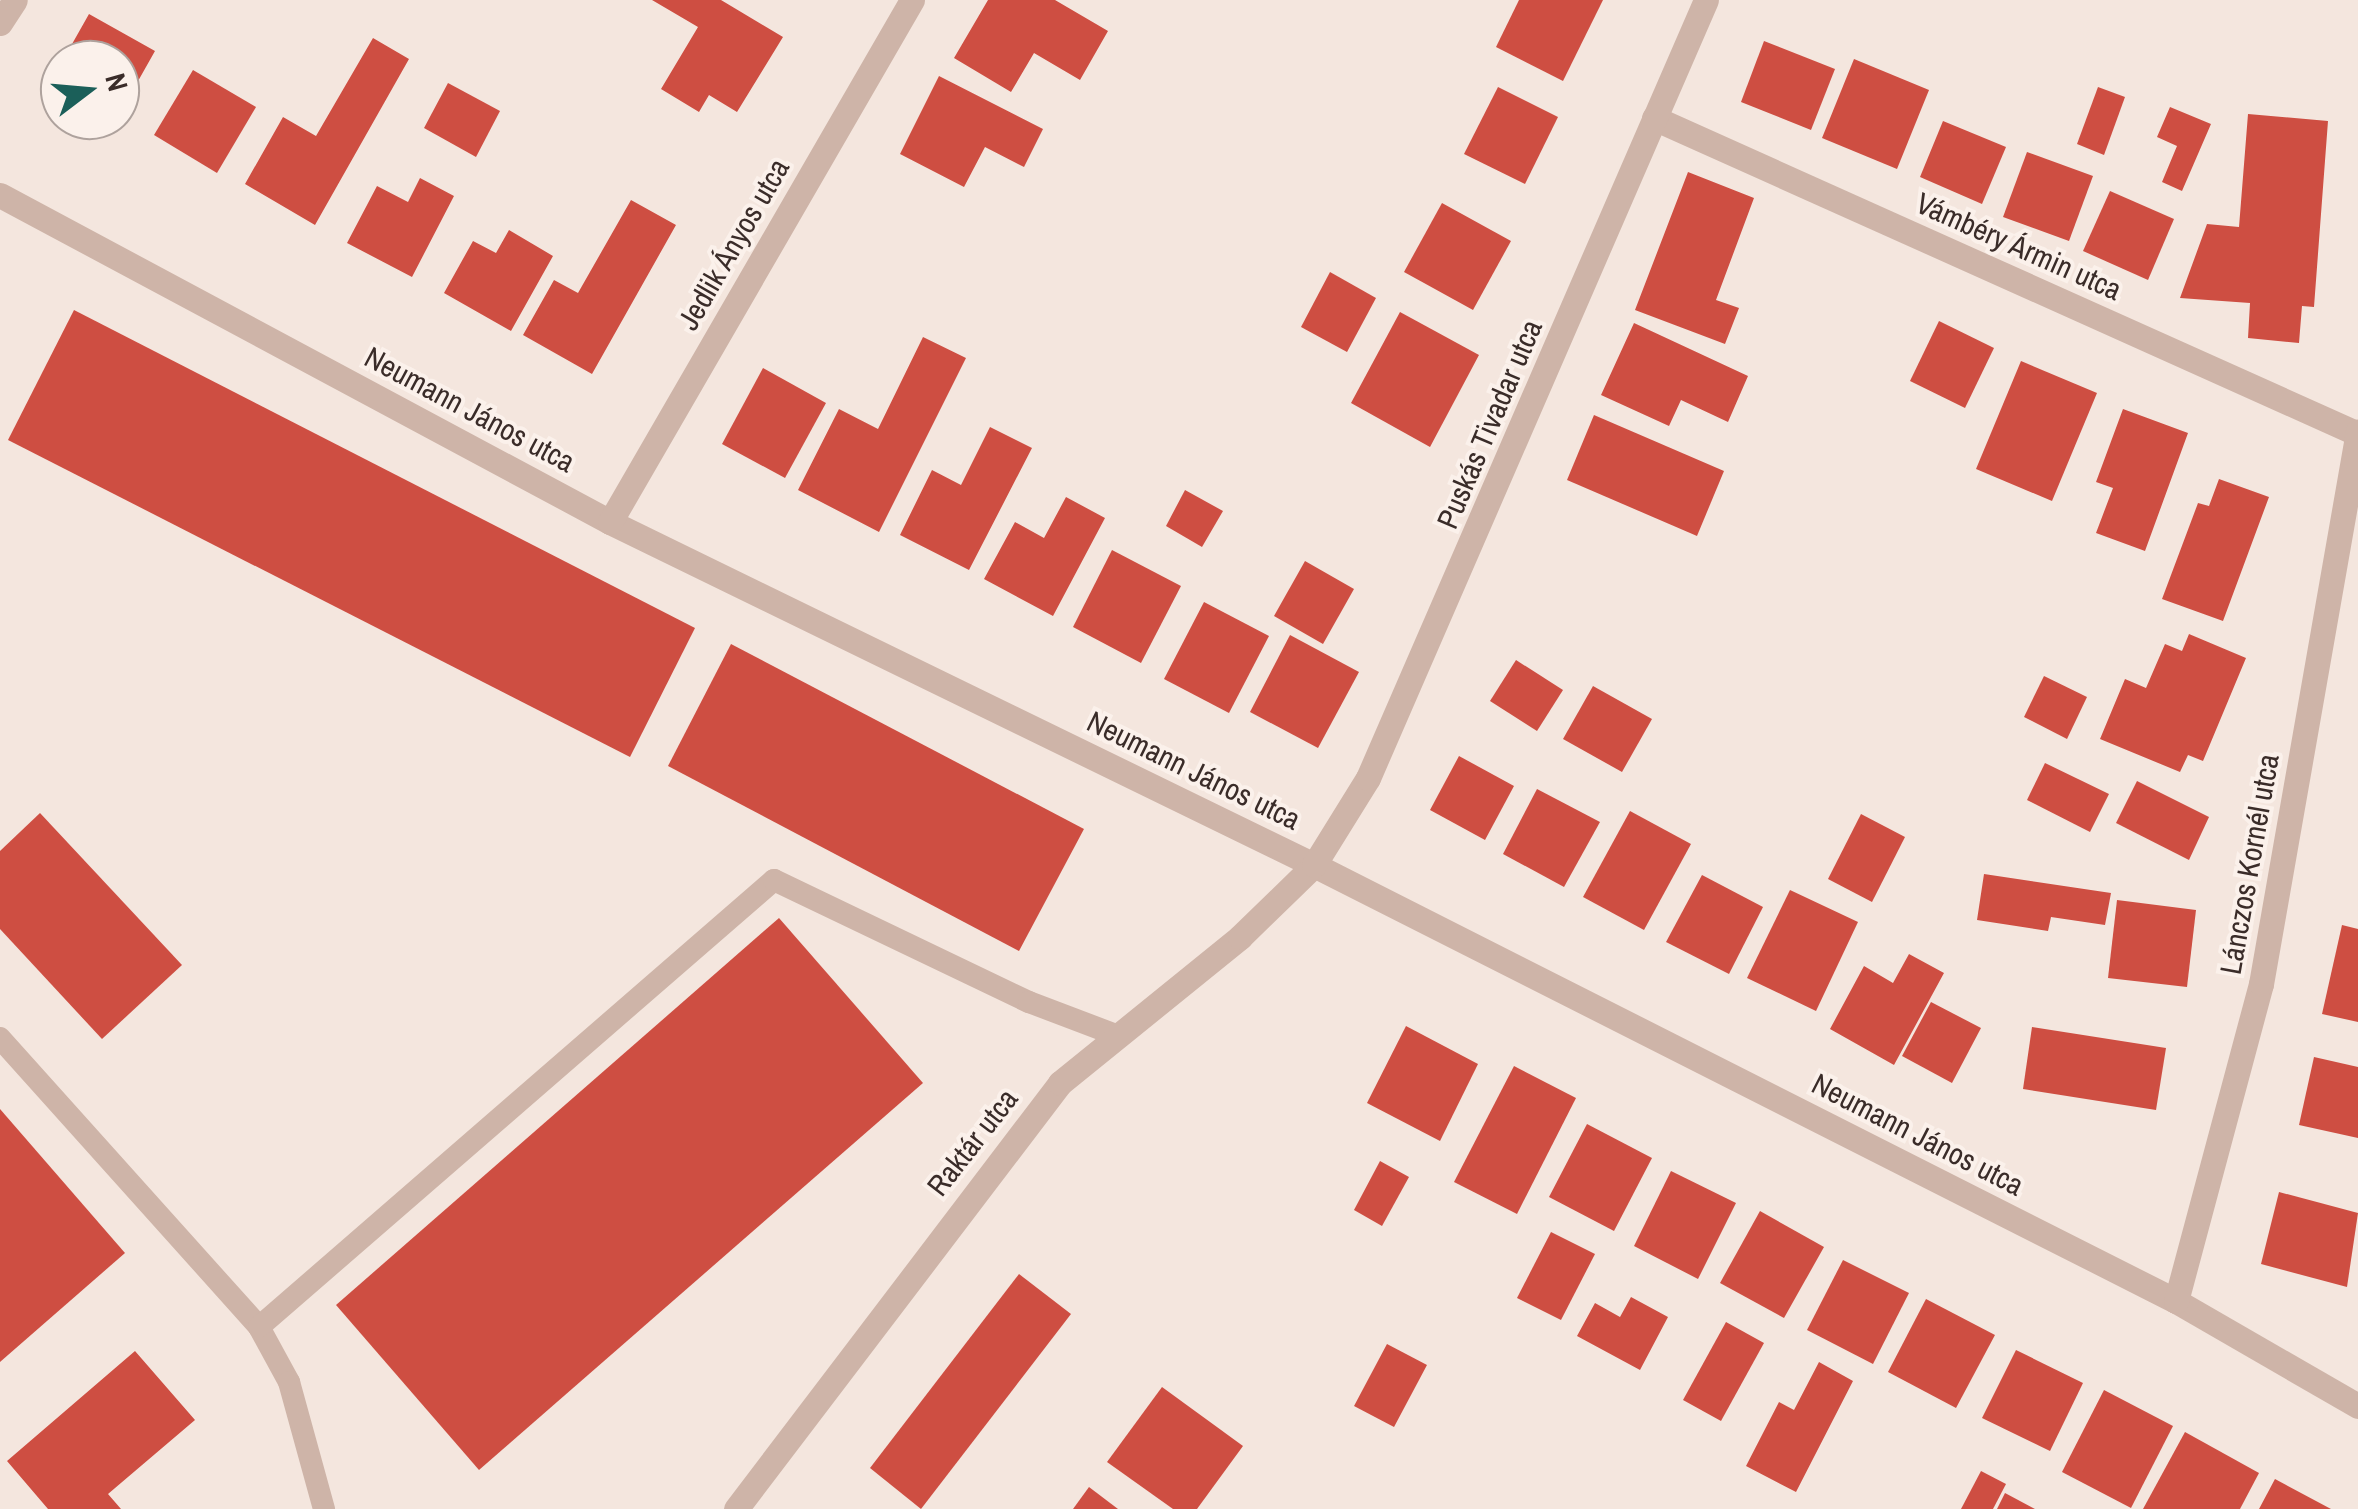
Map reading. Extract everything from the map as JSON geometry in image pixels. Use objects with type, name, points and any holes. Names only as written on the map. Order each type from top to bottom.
[{"type":"street","points":[[0,23],[15,0]]},
{"type":"street","name":"Jedlik Ányos utca","points":[[610,522],[912,0]]},
{"type":"street","name":"Puskás Tivadar utca","points":[[1314,865],[1368,778],[1706,0]]},
{"type":"street","name":"Vámbéry Ármin utca","points":[[1654,118],[2358,432]]},
{"type":"street","name":"Neumann János utca","points":[[0,195],[610,522],[1314,865],[2176,1301],[2358,1406]]},
{"type":"street","name":"Lánczos Kornél utca","points":[[2176,1301],[2261,984],[2358,432]]},
{"type":"street","name":"Raktár utca","points":[[736,1509],[1022,1126],[1116,1035],[1240,938],[1314,865]]},
{"type":"lane","points":[[259,1327],[774,880],[1029,1002],[1116,1035]]},
{"type":"lane","points":[[0,1038],[259,1327],[289,1382],[324,1509]]},
{"type":"building","points":[[652,0],[721,0],[783,37],[737,112],[709,95],[699,112],[661,89],[698,27]]},
{"type":"building","points":[[988,0],[1055,0],[1108,31],[1080,80],[1034,53],[1011,92],[954,58]]},
{"type":"building","points":[[1519,0],[1603,0],[1563,81],[1496,47]]},
{"type":"building","points":[[89,14],[135,40],[74,40]]},
{"type":"building","points":[[373,38],[409,59],[315,225],[245,184],[283,117],[316,136]]},
{"type":"building","points":[[1764,41],[1835,69],[1811,130],[1741,102]]},
{"type":"building","points":[[140,43],[155,51],[140,78]]},
{"type":"building","points":[[1854,59],[1929,90],[1897,169],[1822,138]]},
{"type":"building","points":[[193,70],[256,107],[217,173],[154,135]]},
{"type":"building","points":[[939,76],[1043,129],[1024,167],[985,147],[964,187],[900,154]]},
{"type":"building","points":[[448,83],[500,111],[476,157],[424,128]]},
{"type":"building","points":[[1498,87],[1558,117],[1525,184],[1464,154]]},
{"type":"building","points":[[2098,87],[2125,97],[2104,155],[2077,144]]},
{"type":"building","points":[[2170,107],[2211,124],[2182,191],[2162,182],[2177,146],[2157,137]]},
{"type":"building","points":[[2248,114],[2328,121],[2314,307],[2302,306],[2299,343],[2248,338],[2250,303],[2180,298],[2207,224],[2239,227]]},
{"type":"building","points":[[1943,121],[2006,147],[1982,204],[1920,177]]},
{"type":"building","points":[[2027,152],[2093,176],[2069,241],[2003,217]]},
{"type":"building","points":[[1688,172],[1754,198],[1716,300],[1739,308],[1725,344],[1635,310]]},
{"type":"building","points":[[420,178],[454,196],[412,277],[347,243],[377,186],[408,202]]},
{"type":"building","points":[[2110,191],[2174,219],[2148,280],[2083,251]]},
{"type":"building","points":[[631,200],[676,225],[592,374],[523,335],[554,280],[578,293]]},
{"type":"building","points":[[1442,203],[1511,241],[1473,310],[1404,272]]},
{"type":"building","points":[[509,230],[553,256],[511,331],[444,293],[473,241],[496,253]]},
{"type":"building","points":[[1330,272],[1376,298],[1347,352],[1301,327]]},
{"type":"building","points":[[74,310],[695,628],[630,757],[8,440]]},
{"type":"building","points":[[1400,312],[1479,355],[1430,447],[1351,403]]},
{"type":"building","points":[[1939,321],[1994,348],[1965,408],[1910,381]]},
{"type":"building","points":[[1634,323],[1748,376],[1728,422],[1681,400],[1669,426],[1601,395]]},
{"type":"building","points":[[923,337],[966,358],[879,532],[798,490],[839,409],[878,429]]},
{"type":"building","points":[[2021,361],[2097,393],[2052,501],[1976,469]]},
{"type":"building","points":[[763,368],[826,403],[785,478],[722,444]]},
{"type":"building","points":[[2123,409],[2188,433],[2145,551],[2096,533],[2113,488],[2096,482]]},
{"type":"building","points":[[1594,415],[1724,471],[1697,536],[1567,480]]},
{"type":"building","points":[[990,427],[1032,448],[969,570],[900,535],[932,470],[961,485]]},
{"type":"building","points":[[2219,479],[2269,497],[2223,621],[2162,599],[2198,503],[2209,506]]},
{"type":"building","points":[[1185,490],[1223,511],[1202,547],[1166,526]]},
{"type":"building","points":[[1066,497],[1105,518],[1053,616],[984,579],[1015,522],[1044,538]]},
{"type":"building","points":[[1112,550],[1181,586],[1141,663],[1073,627]]},
{"type":"building","points":[[1305,561],[1354,589],[1323,644],[1274,616]]},
{"type":"building","points":[[1204,602],[1269,636],[1229,713],[1164,679]]},
{"type":"building","points":[[2189,634],[2246,658],[2203,761],[2188,755],[2180,772],[2100,739],[2125,679],[2146,688],[2165,644],[2182,651]]},
{"type":"building","points":[[1290,635],[1359,672],[1318,748],[1250,712]]},
{"type":"building","points":[[731,644],[1084,829],[1019,951],[668,766]]},
{"type":"building","points":[[1516,660],[1563,690],[1537,731],[1490,701]]},
{"type":"building","points":[[2044,676],[2087,697],[2067,739],[2024,717]]},
{"type":"building","points":[[1593,686],[1652,719],[1622,772],[1563,739]]},
{"type":"building","points":[[1459,756],[1514,786],[1485,840],[1430,810]]},
{"type":"building","points":[[2045,763],[2109,794],[2090,832],[2027,800]]},
{"type":"building","points":[[2137,781],[2209,817],[2189,860],[2116,823]]},
{"type":"building","points":[[1537,789],[1600,822],[1564,887],[1503,854]]},
{"type":"building","points":[[1630,811],[1691,844],[1644,930],[1583,897]]},
{"type":"building","points":[[40,813],[182,965],[102,1039],[0,929],[0,851]]},
{"type":"building","points":[[1861,814],[1905,837],[1872,902],[1828,879]]},
{"type":"building","points":[[1984,874],[2111,893],[2105,925],[2051,917],[2048,931],[1977,920]]},
{"type":"building","points":[[1702,875],[1763,907],[1729,974],[1666,942]]},
{"type":"building","points":[[1790,890],[1858,922],[1816,1011],[1747,978]]},
{"type":"building","points":[[2117,900],[2196,910],[2187,987],[2108,978]]},
{"type":"building","points":[[779,918],[923,1083],[479,1470],[336,1305]]},
{"type":"building","points":[[2342,925],[2358,929],[2358,1022],[2322,1014]]},
{"type":"building","points":[[1909,954],[1944,973],[1894,1065],[1830,1029],[1864,966],[1893,983]]},
{"type":"building","points":[[1931,1002],[1981,1028],[1952,1083],[1902,1056]]},
{"type":"building","points":[[1406,1026],[1478,1064],[1440,1141],[1367,1103]]},
{"type":"building","points":[[2032,1027],[2166,1048],[2156,1110],[2023,1089]]},
{"type":"building","points":[[2314,1057],[2358,1067],[2358,1138],[2299,1125]]},
{"type":"building","points":[[1514,1066],[1576,1098],[1517,1214],[1454,1182]]},
{"type":"building","points":[[0,1109],[125,1253],[0,1362]]},
{"type":"building","points":[[1587,1124],[1652,1158],[1614,1231],[1549,1197]]},
{"type":"building","points":[[1380,1161],[1409,1177],[1382,1226],[1354,1210]]},
{"type":"building","points":[[1671,1171],[1736,1203],[1698,1279],[1634,1246]]},
{"type":"building","points":[[2279,1192],[2358,1213],[2347,1287],[2261,1264]]},
{"type":"building","points":[[1760,1211],[1824,1247],[1784,1318],[1720,1283]]},
{"type":"building","points":[[1551,1232],[1595,1254],[1561,1320],[1517,1298]]},
{"type":"building","points":[[1843,1260],[1909,1293],[1873,1364],[1807,1330]]},
{"type":"building","points":[[1019,1274],[1071,1314],[921,1509],[870,1468]]},
{"type":"building","points":[[1631,1297],[1668,1317],[1640,1370],[1577,1336],[1595,1303],[1620,1317]]},
{"type":"building","points":[[1926,1299],[1995,1335],[1956,1408],[1888,1372]]},
{"type":"building","points":[[1726,1322],[1764,1343],[1721,1421],[1683,1400]]},
{"type":"building","points":[[1387,1344],[1427,1365],[1394,1427],[1354,1406]]},
{"type":"building","points":[[2016,1350],[2083,1383],[2050,1451],[1982,1418]]},
{"type":"building","points":[[135,1351],[195,1420],[108,1494],[121,1509],[48,1509],[7,1461]]},
{"type":"building","points":[[1819,1362],[1853,1381],[1796,1492],[1746,1466],[1779,1402],[1794,1410]]},
{"type":"building","points":[[1162,1387],[1243,1446],[1197,1509],[1173,1509],[1107,1462]]},
{"type":"building","points":[[2104,1390],[2173,1426],[2131,1508],[2062,1472]]},
{"type":"building","points":[[2185,1432],[2259,1473],[2240,1509],[2143,1509]]},
{"type":"building","points":[[1981,1471],[2006,1484],[1993,1509],[1961,1509]]},
{"type":"building","points":[[2275,1479],[2331,1509],[2259,1509]]},
{"type":"building","points":[[1089,1487],[1118,1509],[1073,1509]]},
{"type":"building","points":[[2005,1493],[2035,1509],[1997,1509]]}]
